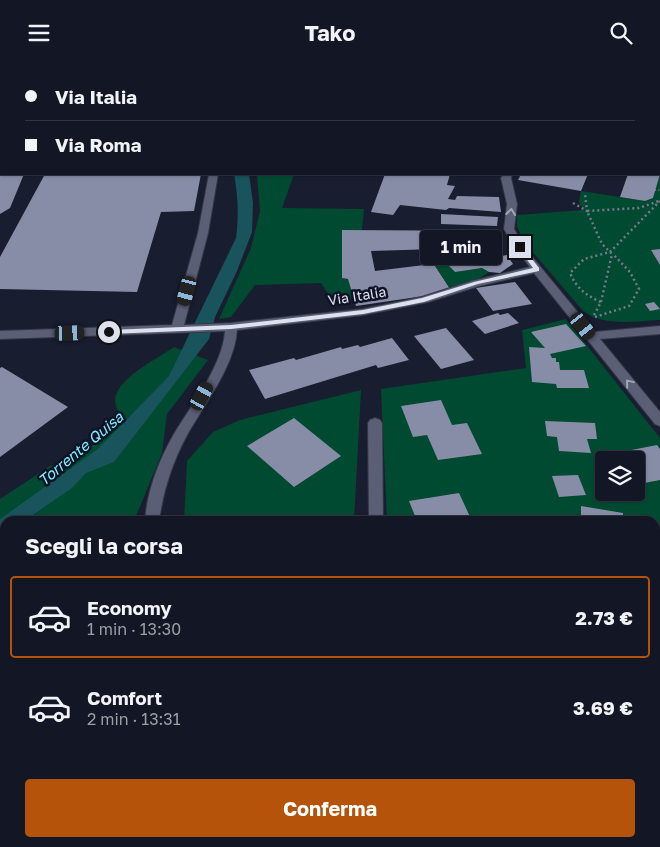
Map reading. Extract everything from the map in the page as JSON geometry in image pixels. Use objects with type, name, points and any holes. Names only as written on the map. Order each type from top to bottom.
[{"type":"street","points":[[177,330],[203,233],[213,175]]},
{"type":"street","points":[[508,175],[506,178],[512,204],[509,229],[520,247],[660,421]]},
{"type":"street","name":"Via Italia","points":[[0,335],[231,327],[363,312],[424,300],[476,283],[537,269]]},
{"type":"street","points":[[152,516],[153,505],[178,440],[219,366],[230,342],[231,327]]},
{"type":"street","points":[[590,336],[660,330]]},
{"type":"street","points":[[375,423],[376,516]]},
{"type":"path","points":[[655,190],[660,191]]},
{"type":"path","points":[[584,193],[587,211],[602,244],[630,272],[639,289],[629,306],[592,318]]},
{"type":"path","points":[[573,203],[587,211],[639,207],[660,201]]},
{"type":"path","points":[[592,318],[601,302],[611,253],[660,201]]},
{"type":"path","points":[[601,302],[581,290],[572,280],[570,273],[584,259],[611,253]]},
{"type":"path","points":[[592,318],[607,334]]},
{"type":"shaded area","points":[[234,175],[249,175],[253,203],[252,232],[237,271],[215,317],[209,339],[114,462],[86,473],[72,488],[31,516],[4,516],[98,449],[169,376],[236,238],[238,206]]},
{"type":"shaded area","points":[[257,175],[294,175],[282,208],[364,209],[362,230],[342,230],[342,278],[348,279],[354,299],[333,302],[321,283],[255,285],[231,317],[219,319],[251,248],[260,211]]},
{"type":"shaded area","points":[[660,175],[660,249],[651,250],[660,265],[660,320],[610,321],[592,316],[583,311],[524,242],[517,226],[517,215],[583,210],[579,202],[581,191],[645,201],[653,198]]},
{"type":"shaded area","points":[[447,264],[455,272],[482,268],[489,272],[477,280],[449,287],[435,266]]},
{"type":"shaded area","points":[[566,319],[660,438],[660,516],[387,516],[381,389],[526,368],[522,330]]},
{"type":"shaded area","points":[[174,347],[208,360],[167,414],[162,453],[136,516],[0,516],[0,499],[50,466],[76,457],[103,438],[121,418],[115,401],[120,388],[133,374]]},
{"type":"shaded area","points":[[361,390],[354,516],[184,516],[187,461],[213,432],[240,420]]},
{"type":"building","points":[[0,175],[24,175],[10,208],[0,214]]},
{"type":"building","points":[[44,175],[201,175],[194,211],[161,212],[137,292],[0,289],[0,257]]},
{"type":"building","points":[[385,175],[450,175],[447,185],[455,186],[448,199],[455,200],[457,196],[499,197],[501,212],[449,208],[446,210],[400,205],[393,215],[371,212]]},
{"type":"building","points":[[520,175],[588,175],[581,191],[518,180]]},
{"type":"building","points":[[628,175],[660,175],[653,198],[645,201],[620,197]]},
{"type":"building","points":[[441,214],[498,217],[497,226],[441,224]]},
{"type":"building","points":[[342,230],[499,231],[501,247],[371,251],[375,271],[457,261],[463,266],[486,262],[487,259],[507,255],[513,264],[500,273],[489,272],[482,268],[455,272],[447,264],[435,266],[450,289],[424,296],[356,306],[348,279],[342,278]]},
{"type":"building","points":[[660,249],[660,265],[651,250]]},
{"type":"building","points":[[515,282],[532,304],[493,311],[476,288]]},
{"type":"building","points":[[654,302],[660,309],[650,311],[645,304]]},
{"type":"building","points":[[498,313],[500,315],[508,313],[519,323],[485,334],[472,321]]},
{"type":"building","points":[[566,324],[586,346],[550,354],[552,358],[556,358],[556,362],[559,362],[560,370],[584,370],[589,388],[557,388],[556,384],[532,382],[529,347],[545,348],[531,332]]},
{"type":"building","points":[[446,328],[474,360],[441,369],[414,336]]},
{"type":"building","points":[[392,338],[409,360],[378,368],[376,365],[265,399],[249,370],[294,358],[296,360],[341,347],[342,349],[358,345],[360,347]]},
{"type":"building","points":[[2,367],[68,407],[0,457],[0,368]]},
{"type":"building","points":[[441,400],[452,425],[467,423],[482,454],[438,460],[427,435],[413,437],[401,406]]},
{"type":"building","points":[[294,418],[341,456],[294,487],[247,446]]},
{"type":"building","points":[[545,421],[595,423],[597,439],[587,439],[591,453],[559,451],[557,437],[547,436]]},
{"type":"building","points":[[657,445],[660,449],[660,480],[645,483],[645,451],[626,451]]},
{"type":"building","points":[[578,475],[586,495],[559,497],[552,476]]},
{"type":"building","points":[[459,493],[470,516],[415,516],[409,501]]},
{"type":"building","points":[[581,506],[623,513],[623,516],[581,516]]},
{"type":"route","points":[[109,332],[231,327],[363,312],[424,300],[476,283],[537,269],[520,247]]},
{"type":"water label","name":"Torrente Quisa","points":[[81,449]]}]
